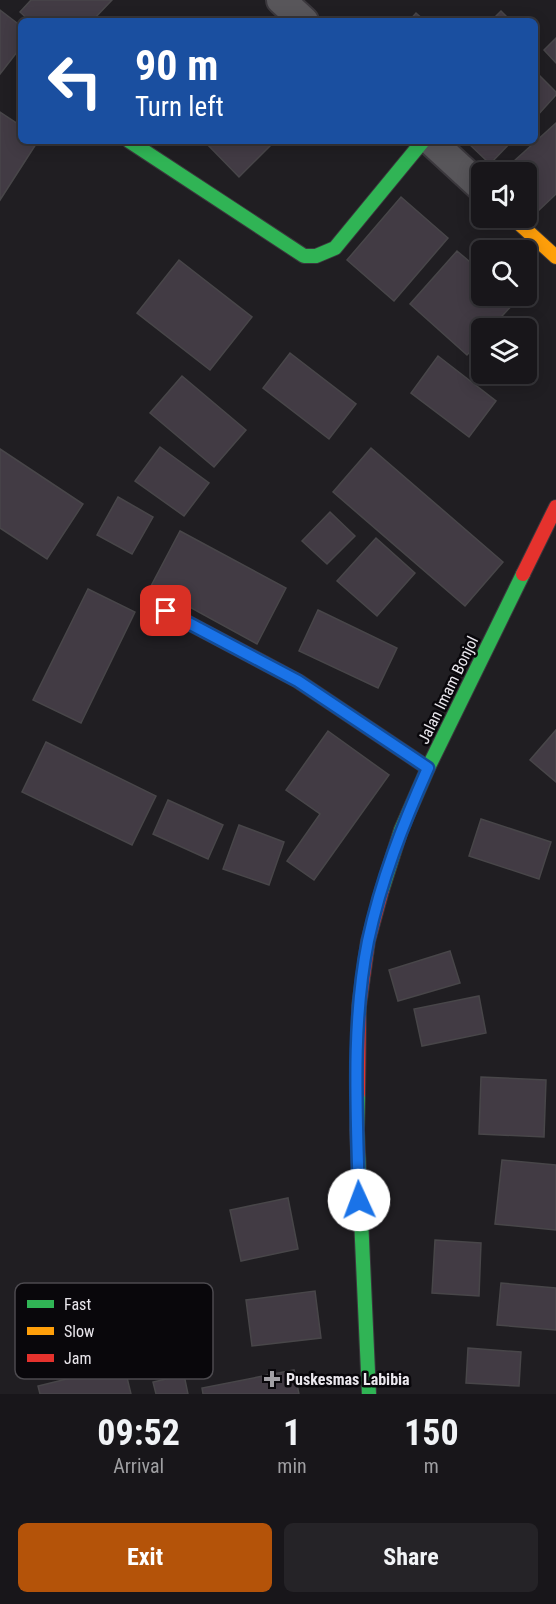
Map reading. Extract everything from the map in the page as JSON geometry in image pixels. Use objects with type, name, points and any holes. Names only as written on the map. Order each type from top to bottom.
[{"type":"main road","points":[[144,144],[304,256],[316,256],[335,248],[421,144]]},
{"type":"main road","points":[[524,228],[556,257]]},
{"type":"main road","name":"Jalan Imam Bonjol","points":[[369,1394],[357,1130],[359,1006],[368,941],[401,830],[428,768],[556,507]]},
{"type":"main road","points":[[166,611],[298,681],[428,768]]},
{"type":"street","points":[[434,144],[471,178]]},
{"type":"building","points":[[31,0],[112,0],[95,18],[27,18],[20,12]]},
{"type":"building","points":[[0,10],[18,24],[18,51],[0,74]]},
{"type":"building","points":[[501,11],[508,18],[494,18]]},
{"type":"building","points":[[416,13],[422,18],[412,18]]},
{"type":"building","points":[[556,38],[556,63],[544,50]]},
{"type":"building","points":[[538,74],[556,92],[556,95],[538,115]]},
{"type":"building","points":[[0,112],[18,124],[18,144],[36,144],[0,200]]},
{"type":"building","points":[[556,123],[556,194],[537,212],[537,162],[513,162],[533,144],[538,144],[538,139]]},
{"type":"building","points":[[207,144],[272,144],[239,177]]},
{"type":"building","points":[[469,144],[509,144],[492,162],[488,162]]},
{"type":"building","points":[[401,197],[448,238],[394,301],[347,260]]},
{"type":"building","points":[[457,251],[471,263],[471,306],[511,306],[500,318],[471,318],[471,351],[467,355],[410,304]]},
{"type":"building","points":[[179,260],[252,317],[210,370],[137,313]]},
{"type":"building","points":[[290,353],[356,404],[329,439],[263,388]]},
{"type":"building","points":[[438,356],[471,382],[471,384],[496,401],[469,437],[411,393]]},
{"type":"building","points":[[182,376],[246,430],[214,467],[150,413]]},
{"type":"building","points":[[160,447],[209,483],[184,516],[135,481]]},
{"type":"building","points":[[371,448],[503,562],[465,606],[333,492]]},
{"type":"building","points":[[0,449],[83,504],[47,559],[0,528]]},
{"type":"building","points":[[118,497],[153,517],[132,554],[97,535]]},
{"type":"building","points":[[330,512],[355,536],[327,564],[302,541]]},
{"type":"building","points":[[180,531],[286,588],[257,644],[151,586]]},
{"type":"building","points":[[376,538],[415,573],[377,616],[337,581]]},
{"type":"building","points":[[88,589],[135,612],[81,723],[33,700]]},
{"type":"building","points":[[318,610],[397,648],[378,688],[299,651]]},
{"type":"building","points":[[556,730],[556,782],[530,760]]},
{"type":"building","points":[[328,731],[389,775],[314,880],[287,861],[320,814],[286,790]]},
{"type":"building","points":[[46,742],[156,796],[132,845],[22,792]]},
{"type":"building","points":[[168,800],[223,825],[208,859],[153,834]]},
{"type":"building","points":[[481,819],[551,842],[539,879],[469,856]]},
{"type":"building","points":[[239,825],[284,842],[269,885],[223,869]]},
{"type":"building","points":[[450,951],[460,983],[398,1001],[389,970]]},
{"type":"building","points":[[479,996],[486,1033],[422,1046],[414,1009]]},
{"type":"building","points":[[481,1077],[546,1080],[544,1137],[479,1134]]},
{"type":"building","points":[[502,1160],[556,1165],[556,1230],[495,1224]]},
{"type":"building","points":[[288,1198],[298,1249],[241,1261],[230,1210]]},
{"type":"building","points":[[435,1240],[481,1243],[479,1296],[432,1293]]},
{"type":"building","points":[[501,1283],[556,1288],[556,1330],[497,1325]]},
{"type":"building","points":[[315,1291],[321,1338],[252,1346],[246,1300]]},
{"type":"building","points":[[468,1348],[521,1352],[519,1386],[466,1383]]},
{"type":"building","name":"Puskesmas Labibia","points":[[294,1370],[299,1394],[203,1394],[202,1388]]},
{"type":"building","points":[[67,1379],[127,1379],[131,1394],[40,1394],[38,1386]]},
{"type":"building","points":[[185,1379],[188,1394],[156,1394],[153,1382]]},
{"type":"traffic: fast","points":[[134,144],[304,256],[316,256],[335,248],[421,144]]},
{"type":"traffic: fast","points":[[382,890],[401,830],[428,768],[523,574]]},
{"type":"traffic: fast","points":[[358,1094],[357,1130],[369,1394]]},
{"type":"traffic: slow","points":[[524,228],[556,257]]},
{"type":"traffic: jam","points":[[523,574],[556,507]]},
{"type":"traffic: jam","points":[[166,611],[298,681],[428,768]]},
{"type":"traffic: jam","points":[[358,1094],[359,1006],[368,941],[382,890]]},
{"type":"place","name":"Puskesmas Labibia","points":[[272,1379]]},
{"type":"route","points":[[166,611],[298,681],[428,768],[401,830],[368,941],[359,1006],[357,1130],[359,1200]]}]
